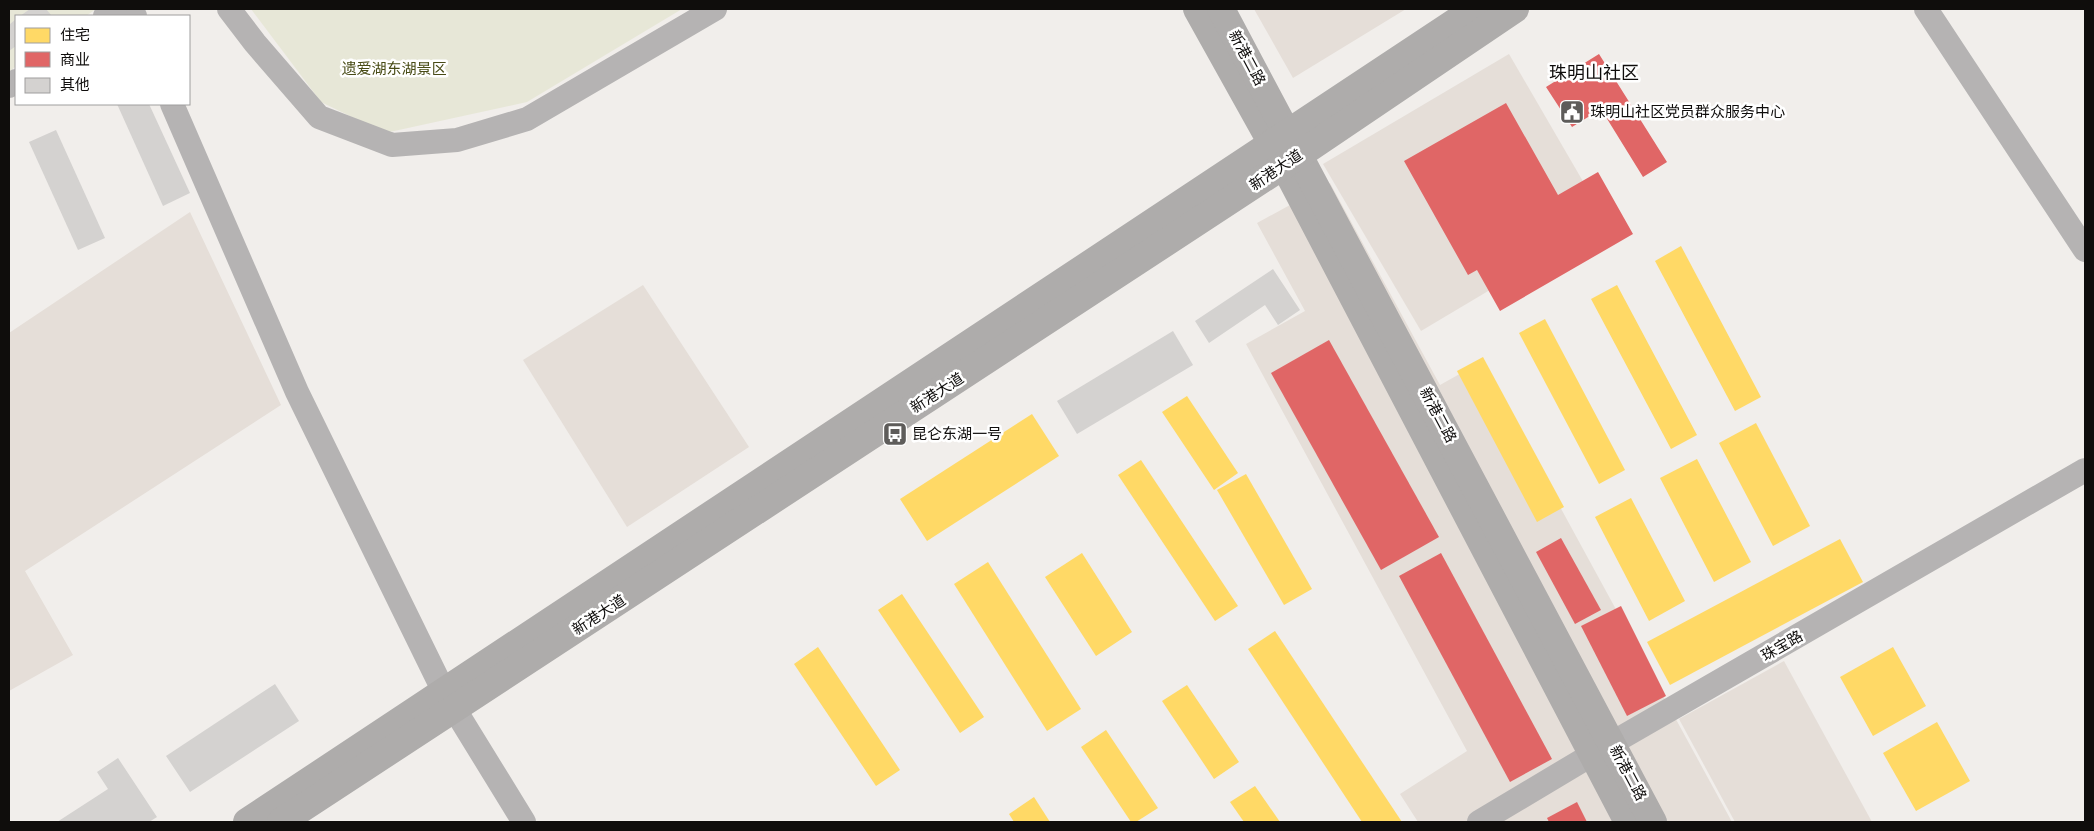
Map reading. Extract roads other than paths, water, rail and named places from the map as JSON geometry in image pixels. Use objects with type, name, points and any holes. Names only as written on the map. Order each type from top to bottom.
[{"type":"main road","name":"新港二路","points":[[1197,9],[1286,149]]},
{"type":"main road","name":"新港二路","points":[[1221,9],[1286,149],[1603,749],[1653,822]]},
{"type":"main road","name":"新港大道","points":[[1286,149],[1475,9]]},
{"type":"main road","name":"新港大道","points":[[281,822],[450,701],[1286,149],[1515,9]]},
{"type":"main road","name":"新港大道","points":[[247,822],[450,701]]},
{"type":"main road","name":"新港二路","points":[[1603,749],[1628,822]]},
{"type":"street","points":[[229,9],[255,43],[319,117],[392,145],[457,140],[527,118],[715,9]]},
{"type":"street","points":[[1926,9],[2085,250]]},
{"type":"street","points":[[172,105],[297,392],[450,701],[524,822]]},
{"type":"street","name":"珠宝路","points":[[1478,822],[2085,470]]},
{"type":"place","name":"珠明山社区党员群众服务中心","points":[[1572,112]]},
{"type":"place","name":"昆仑东湖一号","points":[[895,434]]},
{"type":"district","name":"珠明山社区","points":[[1594,73]]},
{"type":"park label","name":"遗爱湖东湖景区","points":[[394,69]]}]
